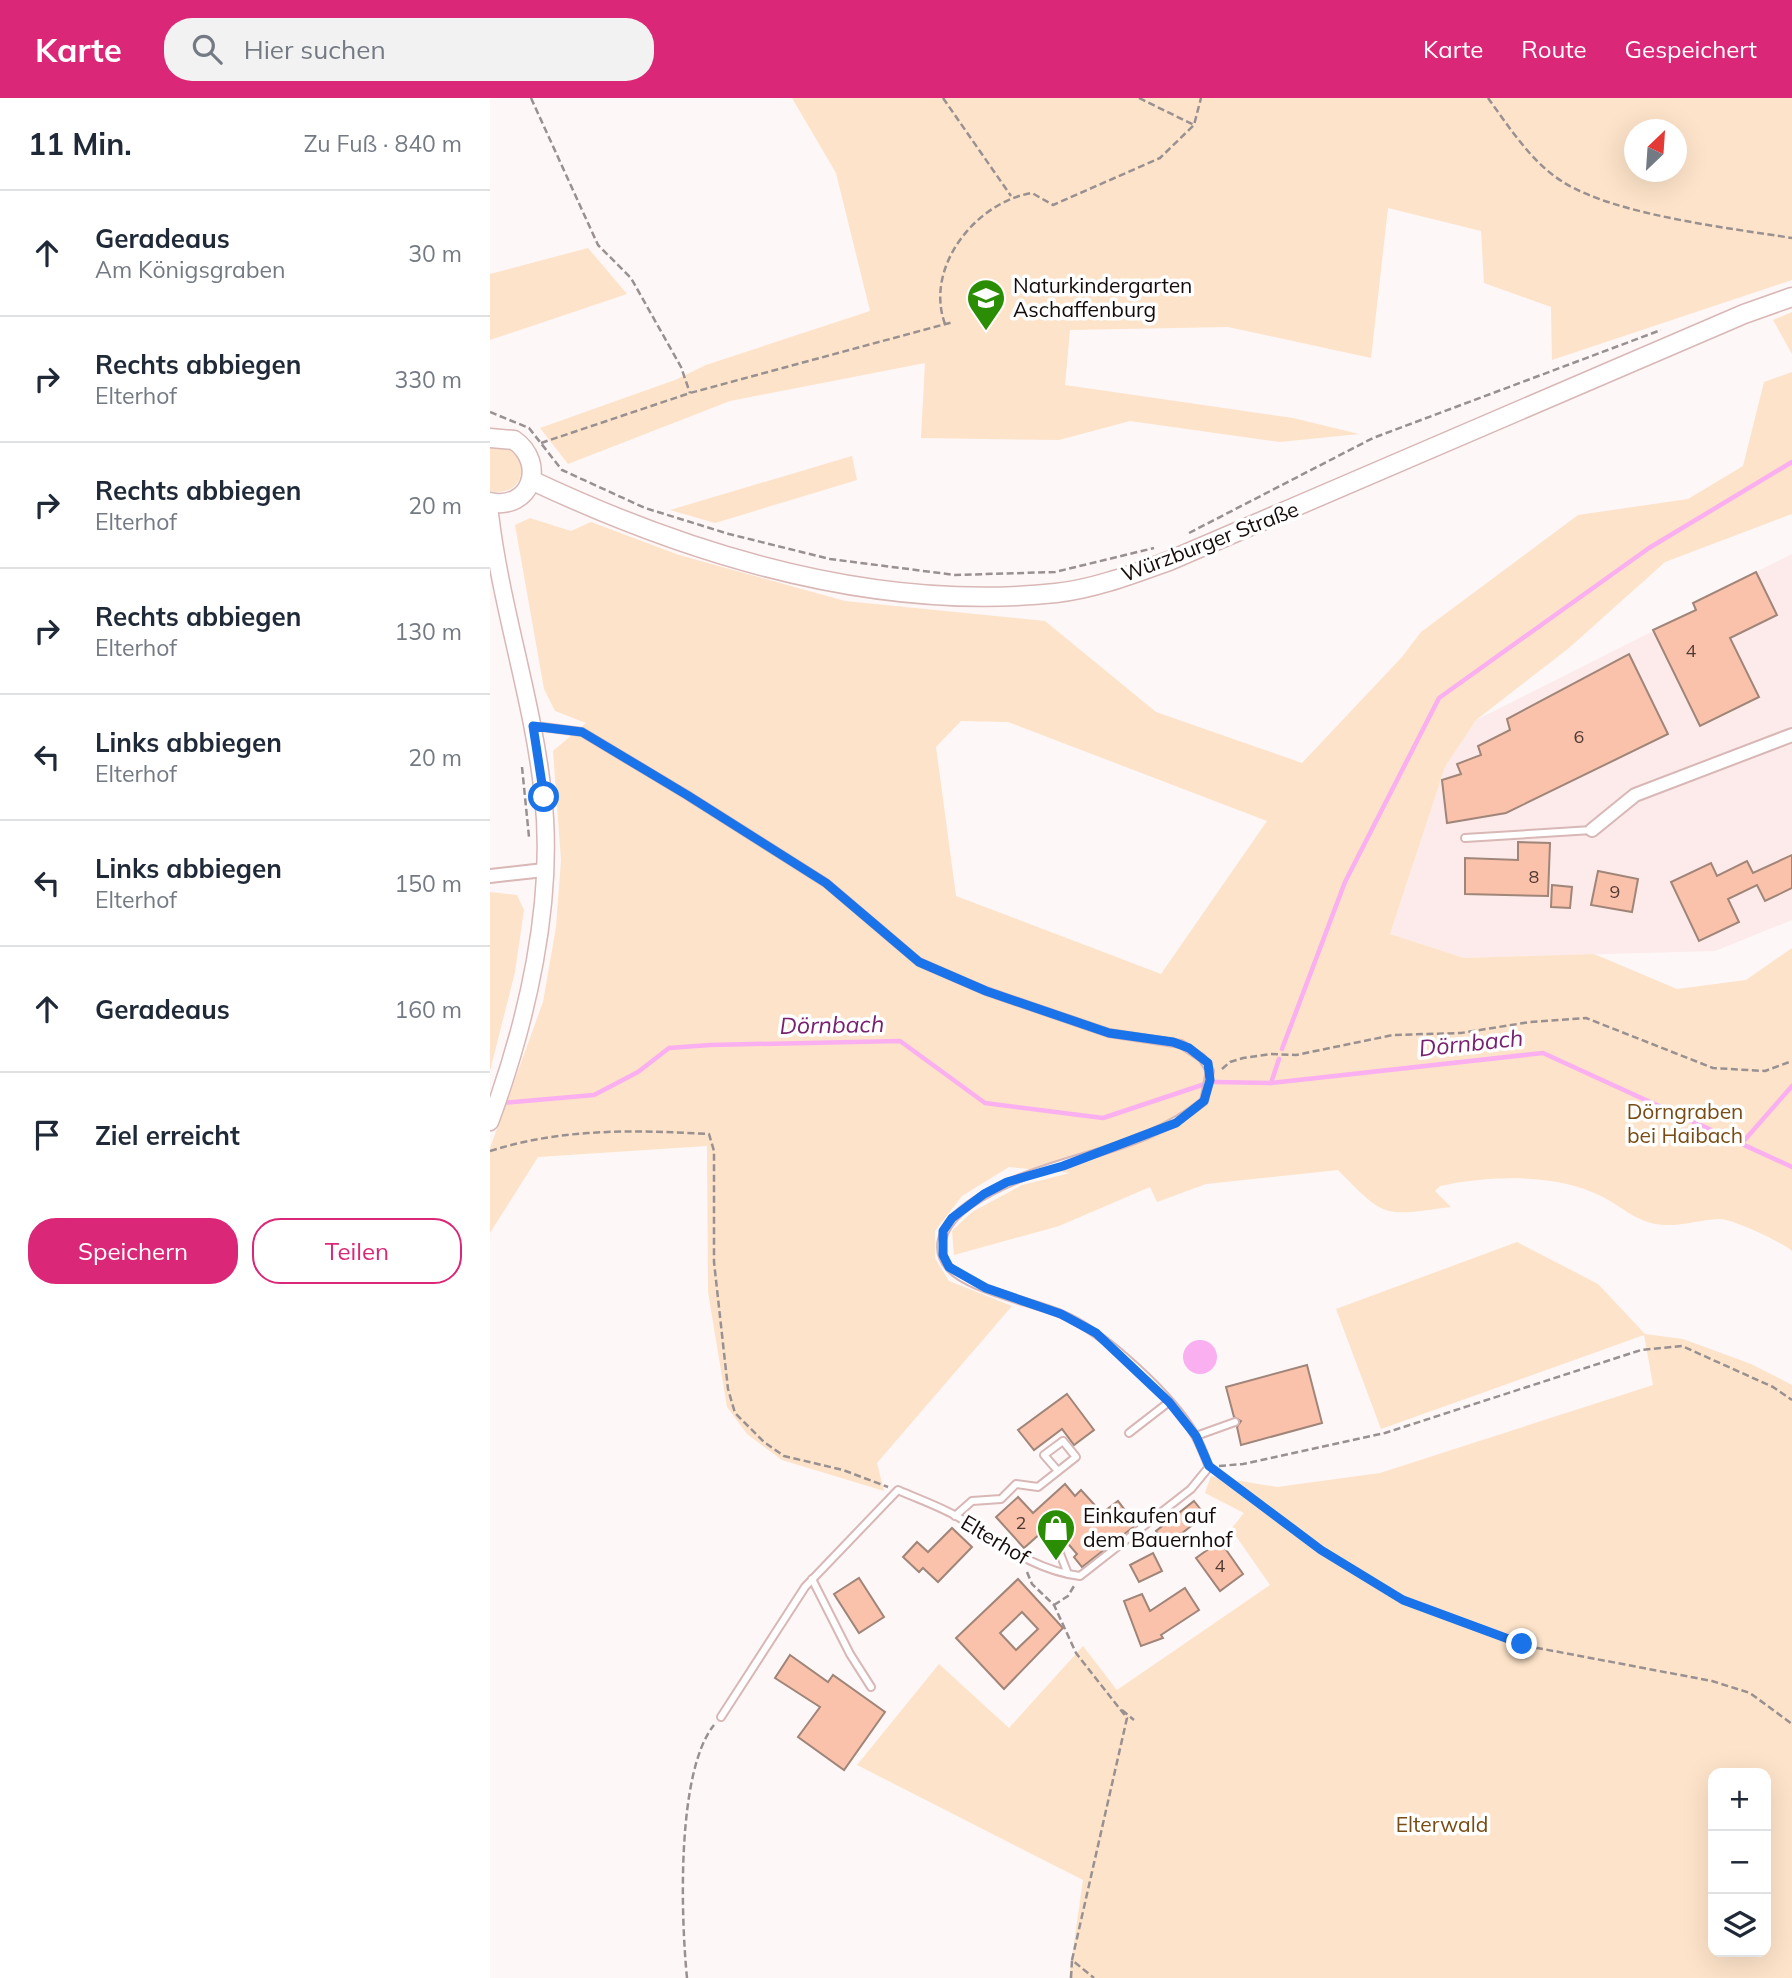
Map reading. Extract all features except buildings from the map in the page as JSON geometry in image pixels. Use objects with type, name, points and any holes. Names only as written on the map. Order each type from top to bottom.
[{"type":"main road","name":"Würzburger Straße","points":[[529,484],[685,541],[776,568],[872,591],[978,597],[1058,593],[1121,578],[1181,556],[1731,320],[1792,297]]},
{"type":"main road","points":[[491,436],[504,437],[522,446],[533,468],[529,484],[521,496],[495,506]]},
{"type":"street","points":[[490,1122],[512,1062],[535,954],[544,870],[544,797],[533,726],[492,534],[495,506]]},
{"type":"street","points":[[1592,830],[1635,795],[1792,735]]},
{"type":"street","points":[[490,876],[544,870]]},
{"type":"lane","points":[[533,726],[582,732],[687,795],[826,883],[919,962],[986,991],[1109,1033],[1181,1044],[1208,1063],[1210,1080],[1204,1101],[1176,1123],[1063,1166],[1007,1182],[952,1218],[943,1231],[943,1255],[949,1267],[958,1274],[986,1288],[1061,1314],[1096,1333],[1169,1402],[1196,1436],[1209,1466],[1191,1489],[1080,1576]]},
{"type":"lane","points":[[1465,838],[1592,830]]},
{"type":"lane","points":[[1129,1433],[1169,1402]]},
{"type":"lane","points":[[1196,1436],[1235,1422]]},
{"type":"lane","points":[[956,1516],[972,1501],[1001,1499],[1016,1484],[1038,1487],[1076,1457],[1063,1441],[1044,1455],[1058,1471]]},
{"type":"lane","points":[[721,1717],[812,1579],[898,1490]]},
{"type":"lane","name":"Elterhof","points":[[898,1490],[956,1516],[1021,1559],[1055,1573],[1080,1576]]},
{"type":"lane","points":[[1059,1551],[1068,1574]]},
{"type":"lane","points":[[812,1579],[850,1654],[871,1688]]},
{"type":"path","points":[[531,98],[598,245],[631,278],[681,367],[690,393]]},
{"type":"path","points":[[943,98],[1012,196]]},
{"type":"path","points":[[1139,98],[1194,125]]},
{"type":"path","points":[[945,324],[938,306],[944,267],[960,237],[1012,196],[1032,193],[1053,205],[1160,158],[1194,125],[1201,98]]},
{"type":"path","points":[[1488,98],[1520,142],[1562,182],[1610,203],[1792,238]]},
{"type":"path","points":[[555,438],[690,393],[953,322]]},
{"type":"path","points":[[1180,538],[1373,438],[1672,326]]},
{"type":"path","points":[[490,412],[529,428],[562,470],[645,508],[729,534],[830,559],[956,575],[1055,572],[1156,547]]},
{"type":"path","points":[[521,759],[529,843]]},
{"type":"path","points":[[1210,1080],[1230,1062],[1244,1058],[1271,1054],[1296,1055],[1393,1035],[1461,1033],[1530,1022],[1586,1018],[1713,1068],[1765,1070],[1792,1061]]},
{"type":"path","points":[[490,1151],[522,1141],[575,1132],[630,1130],[709,1134],[714,1151],[714,1262],[728,1389],[736,1413],[764,1442],[784,1456],[843,1470],[898,1490]]},
{"type":"path","points":[[1209,1466],[1243,1465],[1385,1433],[1641,1350],[1682,1346],[1773,1387],[1792,1400]]},
{"type":"path","points":[[1209,1466],[1321,1550],[1403,1600],[1522,1644],[1712,1681],[1750,1693],[1792,1724]]},
{"type":"path","points":[[1021,1559],[1032,1584],[1054,1605],[1076,1653],[1127,1718],[1072,1960],[1071,1978]]},
{"type":"path","points":[[1054,1605],[1068,1596],[1080,1576]]},
{"type":"path","points":[[1117,1706],[1135,1720]]},
{"type":"path","points":[[687,1978],[682,1910],[690,1796],[703,1739],[721,1717]]},
{"type":"path","points":[[1072,1960],[1094,1978]]},
{"type":"shaded area","points":[[1792,554],[1792,920],[1715,951],[1464,958],[1390,934],[1445,767],[1476,720],[1695,610],[1693,603]]},
{"type":"shaded area","points":[[1200,1340],[1212,1345],[1217,1357],[1212,1369],[1200,1374],[1188,1369],[1183,1357],[1188,1345]]},
{"type":"green space","points":[[792,98],[1792,98],[1792,280],[1552,360],[1551,307],[1484,283],[1481,231],[1388,208],[1371,358],[1228,327],[1070,330],[1065,385],[1293,418],[1359,434],[1280,442],[1130,421],[1059,440],[921,438],[925,363],[730,401],[568,464],[540,428],[675,380],[706,365],[870,311],[836,173]]},
{"type":"green space","points":[[588,248],[627,294],[490,340],[490,274]]},
{"type":"green space","points":[[1792,312],[1792,354],[1773,320]]},
{"type":"green space","name":"Dörngraben bei Haibach","points":[[1792,372],[1792,514],[1665,562],[1569,648],[1476,720],[1445,767],[1390,934],[1464,958],[1594,954],[1677,989],[1746,980],[1792,948],[1792,1251],[1756,1231],[1725,1220],[1671,1225],[1647,1222],[1585,1189],[1544,1180],[1501,1178],[1440,1186],[1435,1191],[1451,1207],[1398,1212],[1377,1206],[1338,1170],[1206,1184],[1157,1202],[1150,1187],[1059,1226],[954,1255],[952,1231],[972,1212],[1022,1185],[1070,1173],[1009,1167],[962,1196],[935,1231],[935,1258],[949,1281],[1012,1306],[877,1463],[884,1491],[782,1460],[747,1434],[727,1407],[708,1292],[707,1146],[538,1157],[490,1233],[490,1148],[543,1002],[556,927],[561,860],[553,751],[586,723],[555,711],[544,689],[515,525],[530,518],[571,531],[591,522],[679,555],[845,601],[1045,621],[1156,712],[1302,763],[1402,657],[1421,632],[1578,515],[1688,499],[1743,466],[1764,382]],"holes":[[[961,721],[1008,722],[1267,821],[1161,974],[956,896],[936,747]]]},
{"type":"green space","points":[[499,445],[514,451],[519,459],[521,474],[514,487],[499,492],[490,491],[490,447]]},
{"type":"green space","points":[[852,456],[857,480],[715,523],[670,510]]},
{"type":"green space","points":[[490,892],[517,895],[524,910],[515,972],[490,1071]]},
{"type":"green space","name":"Elterwald","points":[[1517,1242],[1598,1284],[1645,1334],[1683,1339],[1751,1364],[1792,1385],[1792,1978],[1069,1978],[1083,1880],[857,1765],[939,1664],[1009,1728],[1083,1646],[1117,1690],[1270,1585],[1231,1529],[1244,1513],[1205,1493],[1211,1476],[1277,1487],[1380,1473],[1653,1385],[1644,1335],[1381,1429],[1336,1309]]},
{"type":"waterway","points":[[1282,1049],[1345,882],[1439,698],[1649,548],[1792,462]]},
{"type":"waterway","name":"Dörnbach","points":[[501,1103],[594,1095],[638,1072],[669,1048],[710,1045],[900,1041],[985,1103],[1103,1118],[1205,1084]]},
{"type":"waterway","name":"Dörnbach","points":[[1215,1082],[1271,1083],[1543,1053],[1792,1167]]},
{"type":"waterway","points":[[1271,1083],[1279,1059]]},
{"type":"waterway","points":[[1742,1143],[1792,1086]]},
{"type":"place","name":"Naturkindergarten Aschaffenburg","points":[[986,332]]},
{"type":"place","name":"Einkaufen auf dem Bauernhof","points":[[1056,1562]]},
{"type":"route","points":[[544,797],[533,726],[582,732],[826,883],[919,962],[986,991],[1109,1033],[1173,1042],[1196,1052],[1208,1063],[1210,1072],[1204,1101],[1176,1123],[1063,1166],[1007,1182],[984,1194],[952,1218],[943,1231],[943,1255],[949,1267],[986,1288],[1061,1314],[1096,1333],[1169,1402],[1196,1436],[1209,1466],[1321,1550],[1403,1600],[1522,1644]]}]
